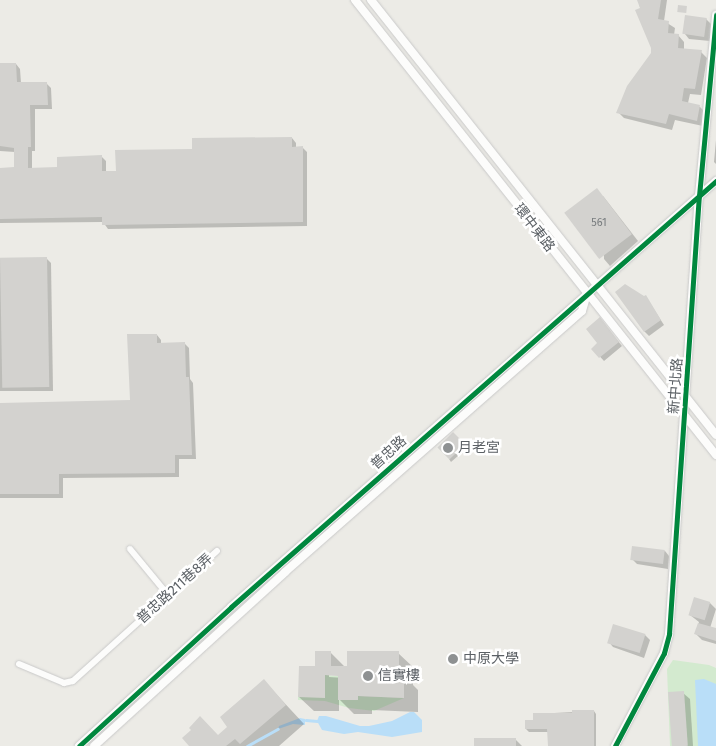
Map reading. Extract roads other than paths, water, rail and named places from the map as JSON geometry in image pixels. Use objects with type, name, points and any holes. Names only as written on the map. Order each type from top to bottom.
[{"type":"street","name":"環中東路","points":[[355,0],[716,455]]},
{"type":"street","name":"環中東路","points":[[371,0],[716,435]]},
{"type":"street","name":"新中北路","points":[[615,746],[664,653],[669,634],[699,196],[716,14]]},
{"type":"street","name":"普忠路","points":[[79,746],[231,607],[715,184]]},
{"type":"street","name":"普忠路","points":[[94,746],[300,559],[582,311],[587,294]]},
{"type":"street","points":[[130,550],[168,595]]},
{"type":"street","name":"普忠路211巷8弄","points":[[18,664],[64,683],[73,681],[217,551]]},
{"type":"water","points":[[704,679],[716,684],[716,746],[698,746],[695,680]]},
{"type":"water","points":[[410,712],[414,712],[422,720],[422,732],[392,737],[358,732],[344,734],[322,730],[317,721],[319,716],[326,716],[360,726],[369,726],[392,721]]},
{"type":"water","points":[[300,718],[305,719],[305,725],[293,724],[278,729],[279,726]]},
{"type":"waterway","points":[[306,720],[317,721]]},
{"type":"waterway","points":[[247,746],[278,729]]},
{"type":"place","name":"月老宮","points":[[448,448]]},
{"type":"place","name":"中原大學","points":[[453,659]]},
{"type":"place","name":"信實樓","points":[[368,676]]}]
